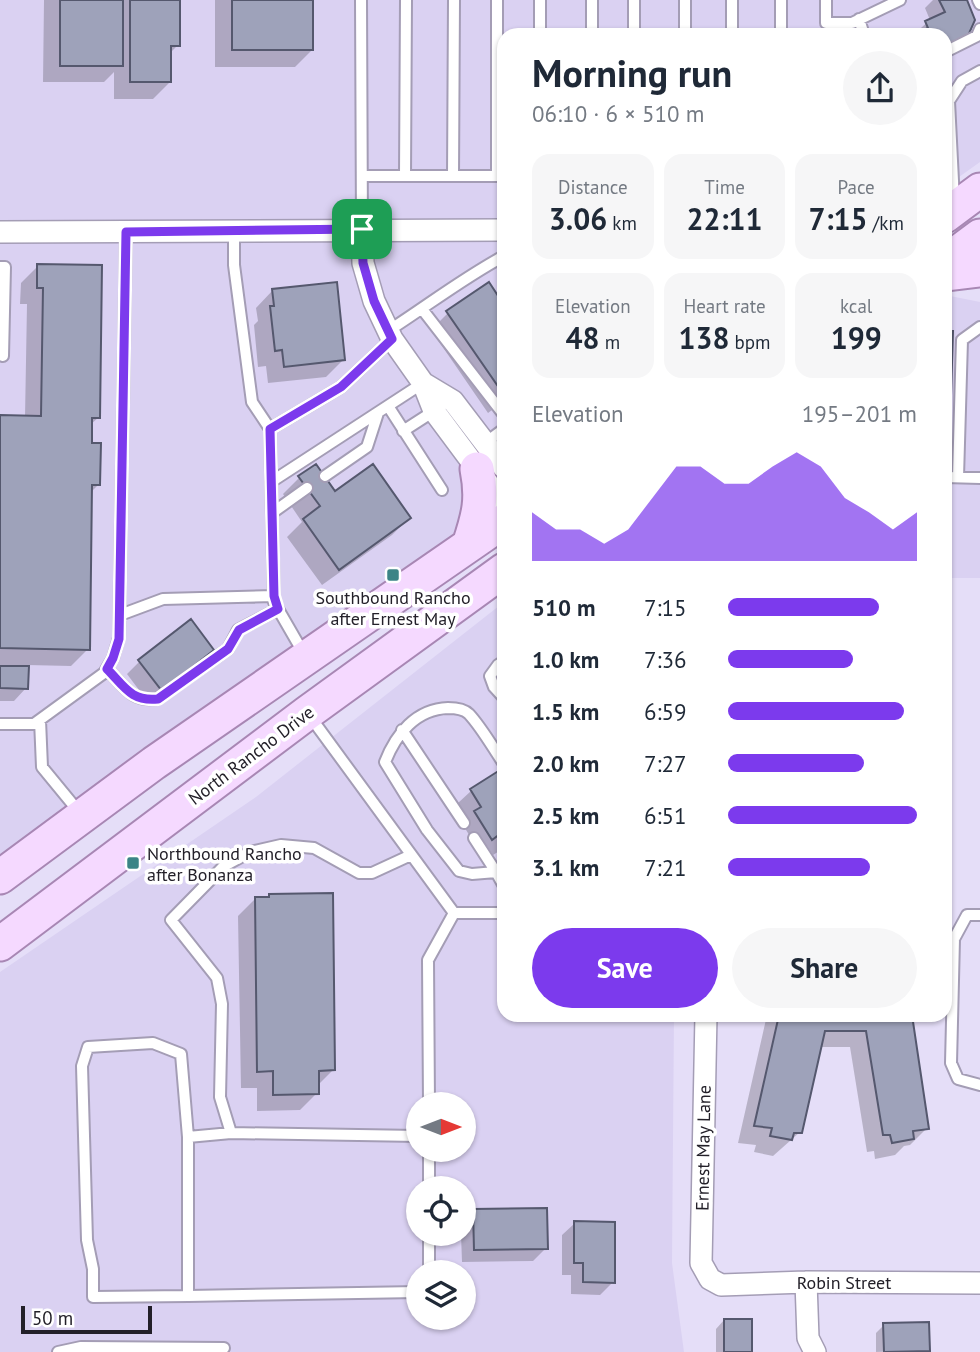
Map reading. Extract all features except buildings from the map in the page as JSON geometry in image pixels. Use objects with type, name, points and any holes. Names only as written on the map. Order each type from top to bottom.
[{"type":"main road","points":[[952,257],[980,236]]},
{"type":"main road","points":[[952,273],[980,270]]},
{"type":"main road","points":[[469,545],[481,504],[489,460]]},
{"type":"main road","points":[[0,877],[154,763],[497,526]]},
{"type":"main road","name":"North Rancho Drive","points":[[0,944],[307,713],[497,575]]},
{"type":"street","points":[[362,229],[363,263],[374,301],[390,335],[423,383],[434,411],[489,460]]},
{"type":"street","points":[[0,232],[497,230]]},
{"type":"street","points":[[423,383],[453,401],[489,460],[497,484]]},
{"type":"street","name":"Ernest May Lane","points":[[706,1022],[701,1264],[710,1279]]},
{"type":"street","name":"Robin Street","points":[[710,1279],[721,1284],[980,1283]]},
{"type":"street","points":[[806,1282],[808,1338],[815,1352]]},
{"type":"lane","points":[[360,0],[362,229]]},
{"type":"lane","points":[[405,176],[406,0]]},
{"type":"lane","points":[[453,176],[454,0]]},
{"type":"lane","points":[[497,0],[497,28]]},
{"type":"lane","points":[[540,28],[541,0]]},
{"type":"lane","points":[[592,0],[592,28]]},
{"type":"lane","points":[[634,0],[634,28]]},
{"type":"lane","points":[[685,0],[685,28]]},
{"type":"lane","points":[[732,0],[732,28]]},
{"type":"lane","points":[[781,0],[781,28]]},
{"type":"lane","points":[[826,0],[826,28]]},
{"type":"lane","points":[[870,0],[870,14]]},
{"type":"lane","points":[[826,23],[852,23],[900,0]]},
{"type":"lane","points":[[859,19],[862,28]]},
{"type":"lane","points":[[952,48],[977,36],[980,29]]},
{"type":"lane","points":[[952,96],[962,81],[980,71]]},
{"type":"lane","points":[[952,129],[960,205]]},
{"type":"lane","points":[[362,176],[497,176]]},
{"type":"lane","points":[[234,230],[234,265],[252,402],[270,429],[274,596],[278,609],[305,657]]},
{"type":"lane","points":[[0,724],[34,724],[40,720],[107,669],[119,639],[126,232]]},
{"type":"lane","points":[[270,429],[341,387],[390,335],[476,271],[497,260]]},
{"type":"lane","points":[[0,267],[5,267],[3,356],[0,355]]},
{"type":"lane","points":[[422,309],[497,406]]},
{"type":"lane","points":[[958,477],[962,340],[980,327]]},
{"type":"lane","points":[[271,482],[423,383]]},
{"type":"lane","points":[[388,406],[442,490]]},
{"type":"lane","points":[[403,430],[434,411]]},
{"type":"lane","points":[[325,476],[367,447],[378,412]]},
{"type":"lane","points":[[489,460],[497,443]]},
{"type":"lane","points":[[952,477],[980,478]]},
{"type":"lane","points":[[272,513],[307,488]]},
{"type":"lane","points":[[120,615],[163,599],[274,596]]},
{"type":"lane","points":[[107,669],[134,697],[144,700],[158,699],[228,649],[239,630],[278,609]]},
{"type":"lane","points":[[497,666],[490,676],[497,690]]},
{"type":"lane","points":[[474,838],[496,872],[472,874],[459,871],[427,830],[385,762],[402,730],[421,715],[435,709],[453,708],[467,712],[497,754]]},
{"type":"lane","points":[[307,713],[454,913]]},
{"type":"lane","points":[[40,720],[42,766],[83,816]]},
{"type":"lane","points":[[402,730],[464,823]]},
{"type":"lane","points":[[231,1133],[220,1097],[222,1004],[217,978],[171,920],[223,866],[250,852],[281,845],[314,848],[359,873],[372,873],[411,855]]},
{"type":"lane","points":[[454,913],[497,913]]},
{"type":"lane","points":[[429,1092],[428,960],[454,913]]},
{"type":"lane","points":[[952,1022],[954,939],[967,915],[980,915]]},
{"type":"lane","points":[[952,1022],[951,1063],[958,1080],[980,1085]]},
{"type":"lane","points":[[188,1296],[188,1137],[181,1054],[153,1043],[88,1047],[82,1066],[87,1240],[93,1269],[93,1297],[188,1296],[406,1292]]},
{"type":"lane","points":[[188,1137],[231,1133],[406,1136]]},
{"type":"lane","points":[[58,1352],[81,1348],[223,1348]]},
{"type":"shaded area","points":[[0,0],[980,0],[980,162],[952,182],[952,28],[497,28],[497,506],[0,859]]},
{"type":"shaded area","points":[[952,296],[980,302],[980,578],[952,578]]},
{"type":"shaded area","points":[[497,608],[497,1022],[674,1022],[672,1263],[684,1352],[0,1352],[0,972],[256,797]]},
{"type":"place","name":"Southbound Rancho after Ernest May","points":[[393,575]]},
{"type":"place","name":"Northbound Rancho after Bonanza","points":[[133,863]]},
{"type":"route","points":[[362,229],[363,263],[374,301],[392,339],[341,387],[270,429],[274,603],[278,609],[239,630],[228,649],[158,699],[144,700],[134,697],[107,669],[119,639],[126,232],[362,229]]}]
